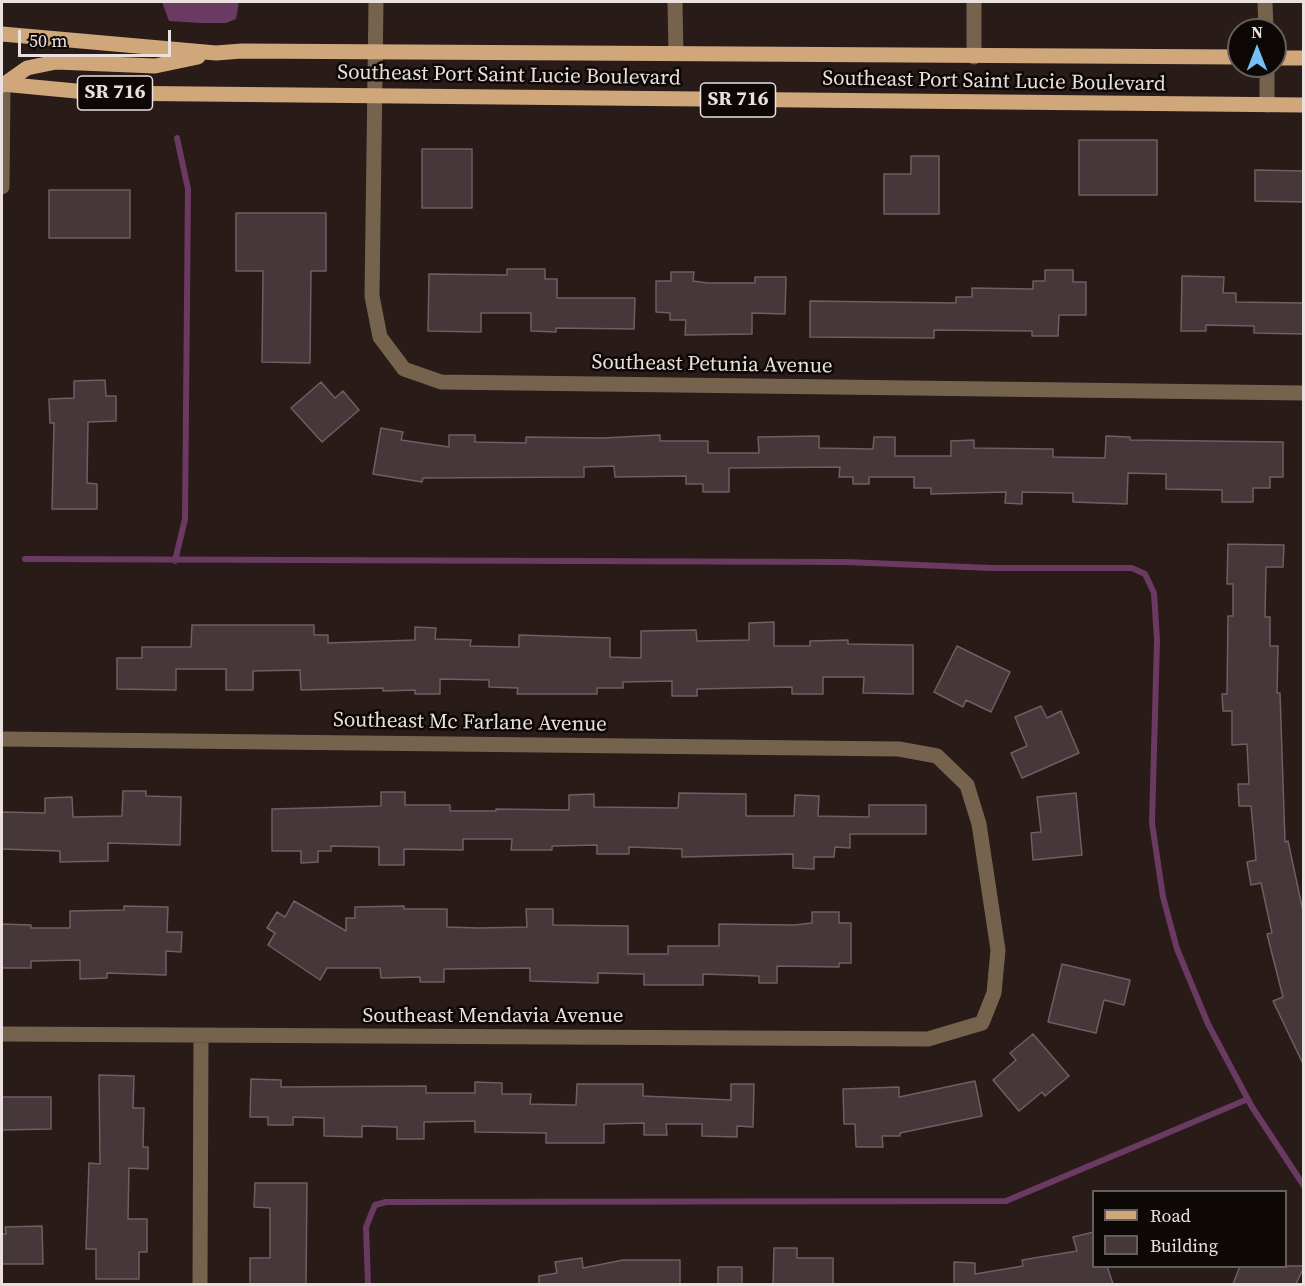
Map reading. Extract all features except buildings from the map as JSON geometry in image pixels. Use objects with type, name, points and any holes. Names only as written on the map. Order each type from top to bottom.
[{"type":"main road","name":"Southeast Port Saint Lucie Boulevard","points":[[2,34],[216,53],[676,53],[974,57],[1227,57]]},
{"type":"main road","points":[[2,84],[27,68],[56,62],[155,66],[216,53]]},
{"type":"main road","points":[[1287,58],[1304,58]]},
{"type":"main road","name":"Southeast Port Saint Lucie Boulevard","points":[[2,84],[97,93],[1304,105]]},
{"type":"street","name":"Southeast Petunia Avenue","points":[[376,2],[372,296],[380,337],[404,369],[441,382],[1304,393]]},
{"type":"street","points":[[675,2],[676,53]]},
{"type":"street","points":[[974,2],[974,57]]},
{"type":"street","points":[[1265,2],[1266,18]]},
{"type":"street","points":[[1267,78],[1267,105]]},
{"type":"street","points":[[2,84],[2,187]]},
{"type":"street","name":"Southeast Mc Farlane Avenue","points":[[2,739],[898,749],[937,756],[967,785],[979,824],[998,950],[994,993],[982,1023]]},
{"type":"street","name":"Southeast Mendavia Avenue","points":[[2,1035],[928,1039],[982,1023]]},
{"type":"street","points":[[200,1284],[201,1037]]},
{"type":"shaded area","points":[[162,2],[239,2],[236,19],[226,23],[200,23],[169,21]]},
{"type":"waterway","points":[[175,561],[185,519],[188,189],[177,138]]},
{"type":"waterway","points":[[25,559],[846,562],[992,568],[1132,568],[1145,574],[1154,593],[1157,640],[1152,823],[1163,897],[1177,949],[1208,1024],[1252,1107],[1304,1186]]},
{"type":"waterway","points":[[368,1284],[366,1227],[375,1205],[386,1202],[1006,1201],[1248,1099]]}]
